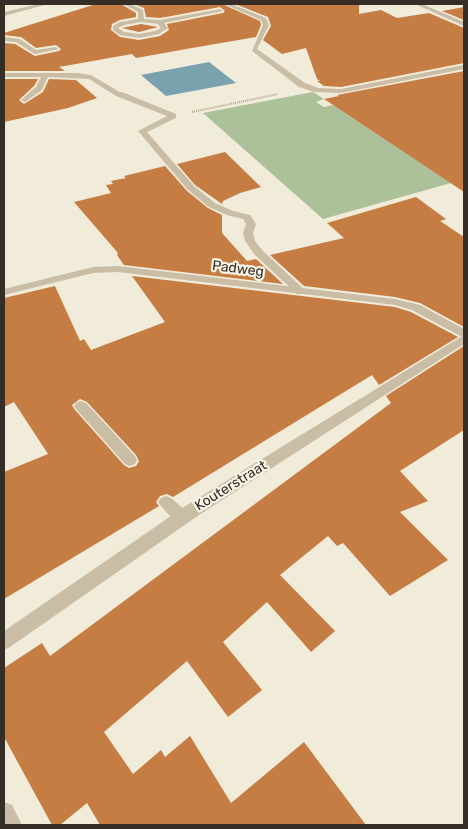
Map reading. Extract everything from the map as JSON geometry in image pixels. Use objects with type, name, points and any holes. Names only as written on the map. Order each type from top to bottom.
[{"type":"street","points":[[4,14],[45,4]]},
{"type":"street","points":[[126,4],[140,11],[141,20]]},
{"type":"street","points":[[227,4],[264,19],[266,24],[254,50],[302,85],[317,90],[341,91],[464,67]]},
{"type":"street","points":[[418,4],[464,24]]},
{"type":"street","points":[[160,22],[165,28],[153,34],[127,35],[115,28],[122,23],[141,20],[160,22],[220,11]]},
{"type":"street","points":[[4,39],[18,40],[36,52]]},
{"type":"street","points":[[23,55],[56,49]]},
{"type":"street","points":[[4,75],[91,77],[120,94],[173,116]]},
{"type":"street","points":[[25,100],[39,88],[45,75]]},
{"type":"street","points":[[173,116],[142,131],[191,188],[212,205],[230,213],[247,217],[251,224],[248,233],[250,241],[258,253],[301,292]]},
{"type":"street","name":"Padweg","points":[[4,292],[93,270],[118,269],[409,305],[464,334]]},
{"type":"street","name":"Kouterstraat","points":[[4,640],[181,518],[464,339]]},
{"type":"street","points":[[81,406],[130,460]]},
{"type":"street","points":[[166,502],[181,518]]},
{"type":"street","points":[[4,813],[10,825]]},
{"type":"path","points":[[173,116],[270,96],[302,85]]},
{"type":"green space","points":[[313,92],[324,99],[316,102],[324,107],[333,105],[451,183],[323,219],[203,113]]},
{"type":"water","points":[[209,62],[236,83],[166,96],[141,75]]},
{"type":"building","points":[[96,4],[121,4],[136,13],[136,17],[120,20],[112,24],[111,30],[120,37],[139,40],[160,36],[169,30],[167,24],[223,13],[225,11],[220,7],[160,18],[146,17],[144,8],[134,4],[222,4],[260,21],[261,25],[256,37],[136,58],[132,54],[59,67],[65,71],[4,71],[4,43],[15,44],[35,56],[61,49],[56,45],[36,48],[21,37],[4,35],[4,33]]},
{"type":"building","points":[[235,4],[359,4],[359,14],[381,10],[397,18],[429,13],[464,28],[464,63],[341,87],[324,86],[317,81],[320,81],[317,79],[306,48],[282,54],[263,40],[271,26],[268,17]]},
{"type":"building","points":[[464,7],[464,20],[442,11]]},
{"type":"building","points":[[141,24],[158,27],[139,32],[122,28]]},
{"type":"building","points":[[464,71],[464,192],[324,99],[339,96],[337,95]]},
{"type":"building","points":[[4,79],[38,79],[34,86],[19,100],[24,104],[43,92],[49,79],[76,80],[97,98],[68,108],[4,122]]},
{"type":"building","points":[[225,152],[261,187],[240,193],[223,201],[222,204],[195,185],[177,164]]},
{"type":"building","points":[[165,166],[187,191],[208,208],[222,215],[222,233],[247,261],[256,259],[283,284],[124,265],[117,255],[118,253],[74,202],[111,193],[106,185],[113,184],[111,181]]},
{"type":"building","points":[[416,197],[446,219],[440,221],[464,237],[464,327],[420,303],[395,297],[304,286],[270,255],[344,238],[327,223]]},
{"type":"building","points":[[132,276],[395,307],[411,312],[458,337],[379,385],[372,375],[173,497],[167,494],[160,496],[156,502],[159,506],[4,599],[4,472],[48,454],[14,402],[4,407],[4,298],[55,286],[80,341],[84,339],[91,350],[165,322]],"holes":[[[80,399],[87,402],[136,455],[139,461],[136,466],[129,468],[124,465],[72,405]]]},
{"type":"building","points":[[464,346],[464,430],[400,471],[428,501],[400,512],[448,560],[390,596],[343,543],[337,546],[328,536],[280,575],[335,631],[311,652],[267,602],[223,642],[262,690],[228,717],[187,661],[104,732],[133,774],[161,750],[165,757],[190,736],[231,803],[304,742],[366,825],[100,825],[87,803],[60,825],[52,825],[4,737],[4,668],[42,643],[50,656],[391,403],[386,396]]}]
